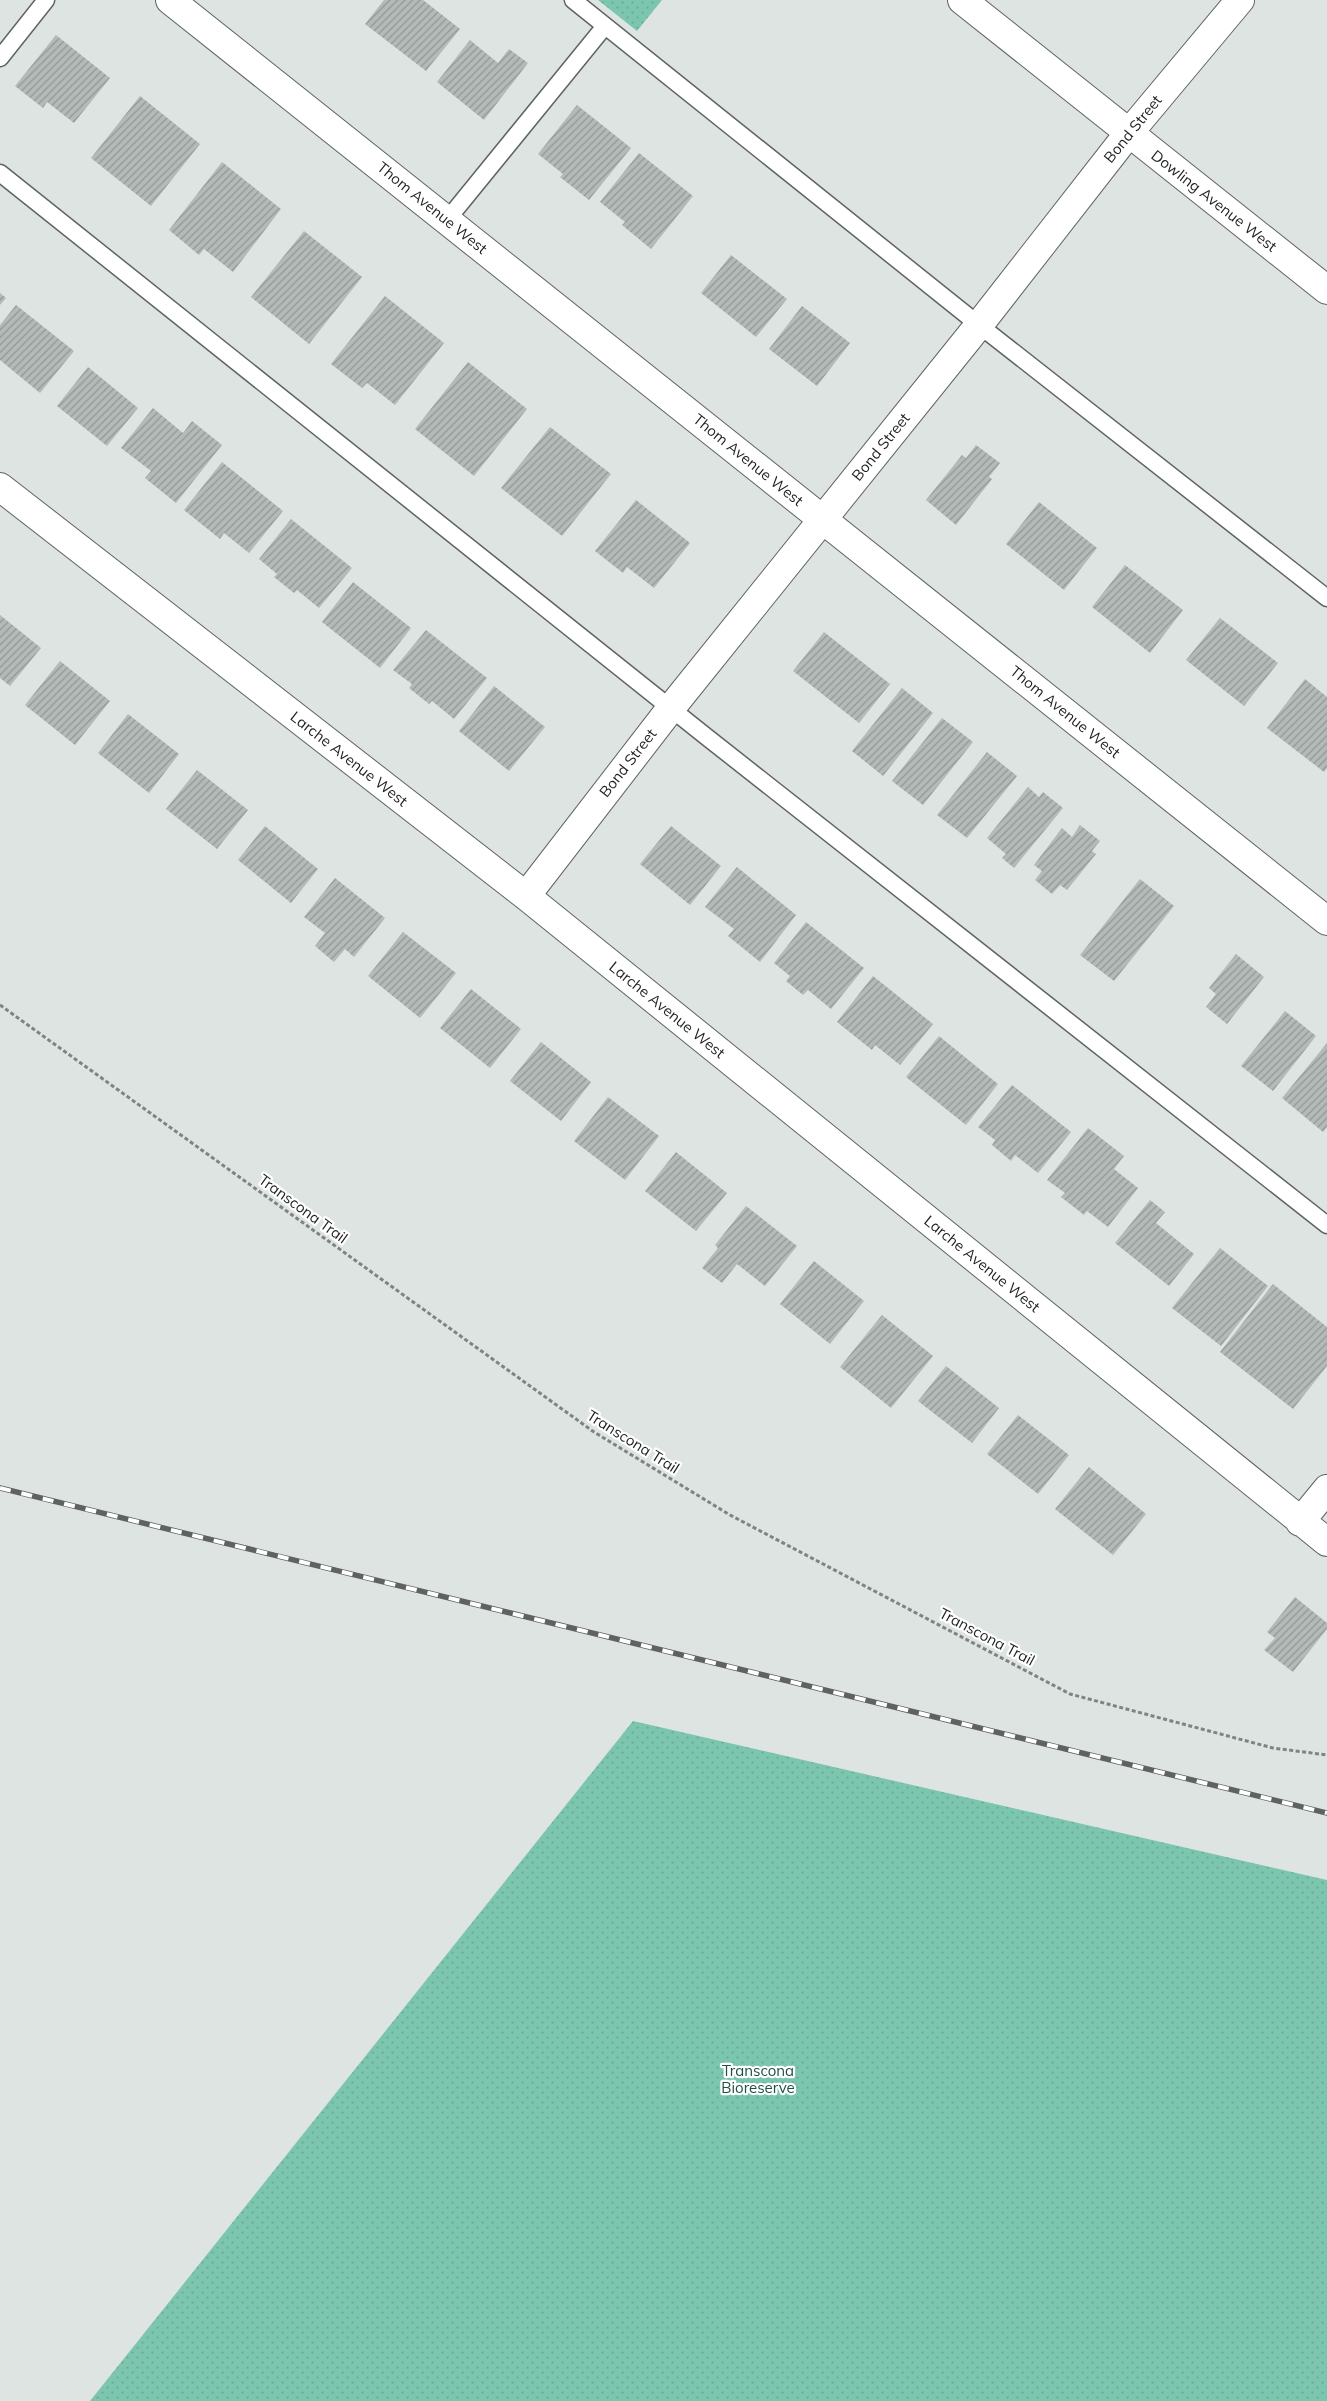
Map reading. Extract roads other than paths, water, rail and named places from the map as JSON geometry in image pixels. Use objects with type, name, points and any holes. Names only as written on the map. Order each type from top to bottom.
[{"type":"street","name":"Thom Avenue West","points":[[170,0],[1327,921]]},
{"type":"street","name":"Dowling Avenue West","points":[[962,0],[1128,134],[1327,290]]},
{"type":"street","name":"Bond Street","points":[[526,896],[671,708],[823,520],[1128,134],[1240,0]]},
{"type":"street","name":"Larche Avenue West","points":[[0,487],[526,896],[1327,1542]]},
{"type":"street","points":[[1300,1522],[1327,1489]]},
{"type":"lane","points":[[0,58],[46,0]]},
{"type":"lane","points":[[573,0],[979,324],[1327,598]]},
{"type":"lane","points":[[447,220],[605,26]]},
{"type":"lane","points":[[0,173],[671,708],[1327,1225]]},
{"type":"railway","points":[[0,1488],[1327,1813]]},
{"type":"park label","name":"Transcona Bioreserve","points":[[758,2080]]}]
